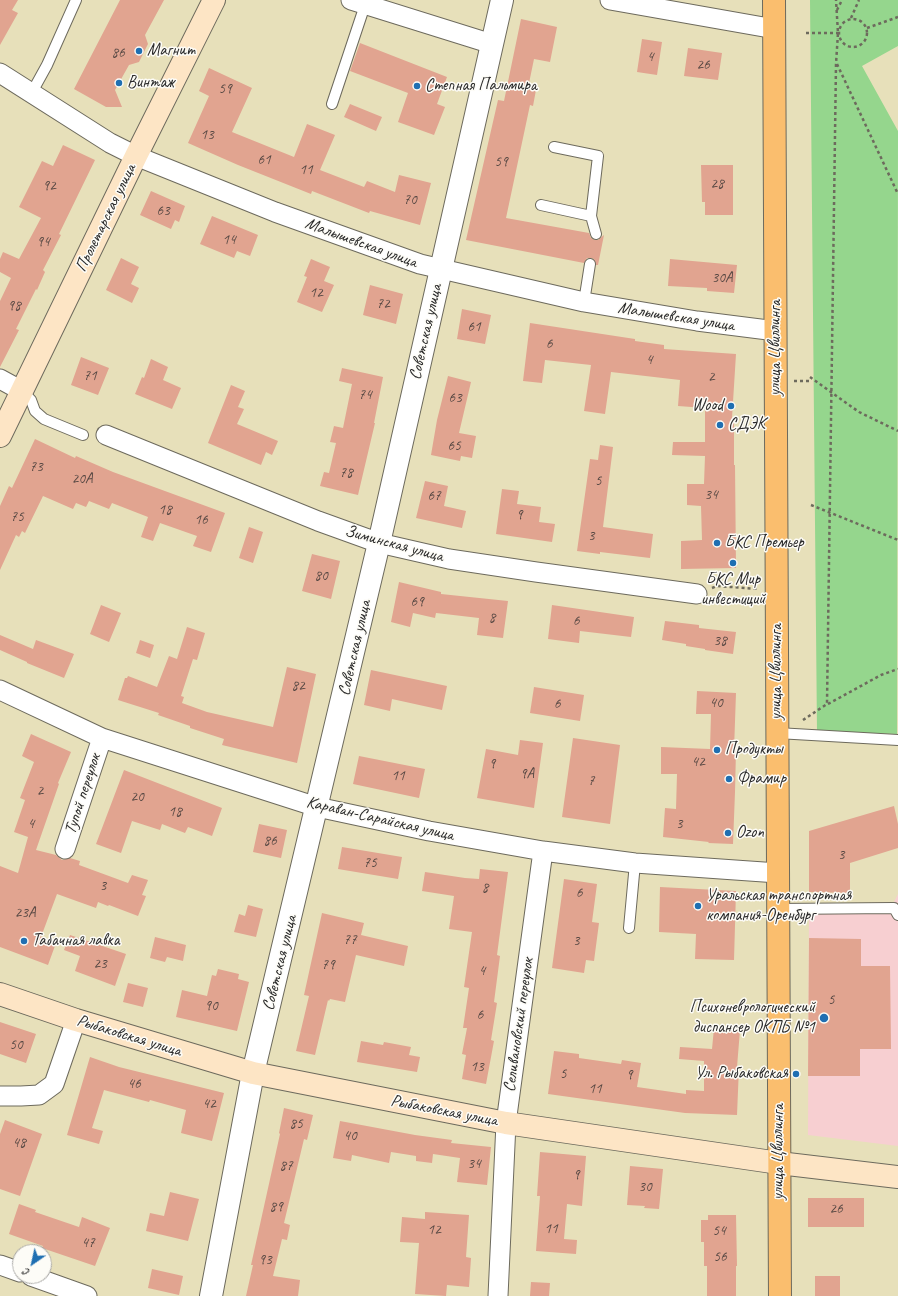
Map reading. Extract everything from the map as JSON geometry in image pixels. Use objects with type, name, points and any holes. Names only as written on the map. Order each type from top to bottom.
[{"type":"main road","name":"Пролетарская улица","points":[[0,436],[136,156],[214,0]]},
{"type":"main road","name":"улица Цвиллинга","points":[[774,0],[780,1296]]},
{"type":"main road","name":"Рыбаковская улица","points":[[0,994],[76,1020],[253,1073],[506,1124],[779,1163],[898,1177]]},
{"type":"street","name":"Советская улица","points":[[211,1296],[253,1073],[379,543],[502,0]]},
{"type":"street","points":[[610,0],[775,29]]},
{"type":"street","points":[[358,2],[492,44]]},
{"type":"street","name":"Малышевская улица","points":[[0,73],[110,143],[136,156],[275,212],[420,264],[440,270],[584,302],[696,321],[776,331]]},
{"type":"street","points":[[0,379],[22,391]]},
{"type":"street","name":"Зиминская улица","points":[[106,434],[318,522],[379,543],[449,559],[697,594]]},
{"type":"street","name":"Караван-Сарайская улица","points":[[0,690],[102,738],[317,807],[429,831],[543,851],[635,863],[778,873]]},
{"type":"street","name":"Тупой переулок","points":[[65,850],[102,738]]},
{"type":"street","name":"Селивановский переулок","points":[[498,1296],[506,1124],[543,851]]},
{"type":"street","points":[[0,1096],[39,1095],[54,1084],[76,1020]]},
{"type":"street","points":[[0,1265],[12,1269]]},
{"type":"street","points":[[52,1284],[87,1296]]},
{"type":"lane","points":[[31,94],[47,65],[76,0]]},
{"type":"lane","points":[[332,104],[358,2]]},
{"type":"lane","points":[[554,147],[598,156],[591,216],[596,234]]},
{"type":"lane","points":[[541,205],[591,216]]},
{"type":"lane","points":[[584,302],[590,264]]},
{"type":"lane","points":[[22,391],[31,400],[35,411],[44,419],[83,435]]},
{"type":"lane","points":[[777,733],[898,740]]},
{"type":"lane","points":[[628,928],[635,863]]},
{"type":"lane","points":[[778,909],[894,908],[898,915]]},
{"type":"path","points":[[827,704],[836,64],[838,33],[836,0]]},
{"type":"path","points":[[837,12],[842,0]]},
{"type":"path","points":[[859,0],[851,18],[842,23],[838,33],[843,44],[851,48],[860,46],[866,39],[867,28]]},
{"type":"path","points":[[867,28],[898,17]]},
{"type":"path","points":[[851,18],[858,19],[867,28]]},
{"type":"path","points":[[806,33],[838,33]]},
{"type":"path","points":[[836,64],[898,194]]},
{"type":"path","points":[[810,377],[859,412],[898,431]]},
{"type":"path","points":[[811,505],[898,540]]},
{"type":"path","points":[[697,594],[717,586],[777,590]]},
{"type":"path","points":[[803,720],[827,704],[881,675],[898,669]]},
{"type":"shaded area","points":[[898,894],[898,1146],[808,1135],[809,905],[894,902]]},
{"type":"green space","points":[[810,0],[898,0],[898,46],[862,66],[898,131],[897,734],[817,732]]},
{"type":"building","points":[[0,0],[18,0],[12,10],[18,13],[0,45]]},
{"type":"building","points":[[120,0],[164,0],[145,35],[148,44],[139,62],[129,65],[115,90],[122,107],[106,107],[74,89]]},
{"type":"building","points":[[521,19],[557,27],[550,62],[534,59],[528,88],[536,90],[533,106],[530,105],[506,218],[589,233],[591,238],[595,240],[598,240],[604,235],[598,265],[596,265],[594,259],[591,258],[587,258],[584,263],[466,240],[498,100],[504,101]]},
{"type":"building","points":[[642,39],[662,42],[657,75],[637,72]]},
{"type":"building","name":"Степная Пальмира","points":[[360,43],[447,77],[437,104],[445,107],[434,135],[398,122],[408,93],[350,71]]},
{"type":"building","points":[[688,48],[722,53],[718,80],[684,76]]},
{"type":"building","points":[[209,68],[252,88],[232,132],[294,157],[307,124],[335,135],[320,170],[364,187],[367,181],[395,192],[399,175],[431,183],[420,225],[370,211],[369,213],[312,191],[311,194],[188,143],[209,96],[199,91]]},
{"type":"building","points":[[350,104],[382,117],[376,131],[344,117]]},
{"type":"building","points":[[63,145],[95,160],[59,234],[61,235],[43,270],[45,272],[16,329],[19,330],[0,367],[0,301],[11,278],[0,272],[0,259],[3,252],[19,259],[41,218],[19,207],[42,161],[53,166]]},
{"type":"building","points":[[701,165],[733,165],[733,215],[705,215],[705,202],[702,202]]},
{"type":"building","points":[[151,191],[185,206],[179,222],[175,220],[171,229],[140,215]]},
{"type":"building","points":[[212,216],[258,235],[250,256],[237,251],[234,258],[200,244]]},
{"type":"building","points":[[121,258],[139,267],[131,284],[139,288],[132,303],[106,290]]},
{"type":"building","points":[[311,259],[330,267],[324,281],[334,285],[322,312],[297,302],[307,277],[304,276]]},
{"type":"building","points":[[670,259],[737,265],[734,293],[707,291],[707,288],[668,286]]},
{"type":"building","points":[[370,285],[403,294],[396,324],[363,315]]},
{"type":"building","points":[[462,309],[491,315],[485,344],[457,339]]},
{"type":"building","points":[[530,323],[635,339],[635,341],[664,345],[664,349],[736,354],[732,418],[734,418],[736,568],[681,569],[681,541],[702,540],[701,506],[687,505],[687,484],[704,484],[705,456],[672,455],[673,442],[705,442],[705,408],[678,406],[680,380],[611,372],[605,414],[584,411],[591,365],[545,360],[542,383],[523,381]]},
{"type":"building","points":[[81,357],[109,368],[98,395],[71,385]]},
{"type":"building","points":[[151,359],[168,367],[163,380],[181,388],[172,409],[135,394],[142,377],[144,378]]},
{"type":"building","points":[[342,368],[383,377],[375,423],[358,495],[320,486],[324,472],[329,473],[336,443],[330,442],[334,426],[343,428],[352,384],[339,381]]},
{"type":"building","points":[[448,376],[471,382],[459,433],[476,436],[472,458],[461,456],[460,461],[431,455],[437,420]]},
{"type":"building","points":[[231,385],[245,391],[238,407],[244,409],[237,424],[278,441],[272,455],[266,452],[261,465],[208,443]]},
{"type":"building","points":[[35,439],[75,458],[76,456],[113,472],[225,513],[211,552],[193,546],[197,536],[160,523],[153,541],[141,537],[148,517],[112,503],[109,509],[89,501],[86,507],[76,503],[73,509],[43,496],[25,533],[22,531],[19,537],[16,535],[0,570],[0,506],[9,486],[12,488]]},
{"type":"building","points":[[600,445],[613,447],[603,527],[653,534],[650,558],[577,551],[590,459],[598,460]]},
{"type":"building","points":[[425,481],[448,486],[444,506],[466,511],[462,528],[416,518]]},
{"type":"building","points":[[502,489],[519,491],[517,504],[541,507],[539,522],[555,524],[552,542],[496,534]]},
{"type":"building","points":[[249,527],[263,532],[253,563],[239,558]]},
{"type":"building","points":[[312,554],[340,561],[331,599],[302,591]]},
{"type":"building","points":[[399,582],[441,592],[441,594],[508,601],[503,638],[477,635],[479,618],[436,613],[435,618],[413,613],[410,627],[391,622]]},
{"type":"building","points":[[101,605],[121,613],[109,642],[90,634]]},
{"type":"building","points":[[552,605],[634,617],[631,637],[580,631],[579,643],[548,639]]},
{"type":"building","points":[[665,621],[699,625],[699,628],[736,632],[733,654],[705,650],[686,646],[686,644],[662,640]]},
{"type":"building","points":[[187,627],[205,633],[197,660],[193,659],[181,696],[184,697],[182,703],[207,712],[273,727],[287,667],[316,674],[297,763],[222,745],[224,739],[190,728],[190,726],[158,715],[159,713],[118,700],[125,678],[128,676],[157,687],[169,656],[177,659]]},
{"type":"building","points":[[0,635],[33,649],[36,640],[74,654],[64,678],[0,650]]},
{"type":"building","points":[[140,640],[154,645],[150,658],[136,653]]},
{"type":"building","points":[[371,670],[447,686],[442,710],[392,699],[390,711],[364,705]]},
{"type":"building","points":[[534,687],[584,695],[580,721],[530,713]]},
{"type":"building","points":[[697,691],[736,693],[733,844],[708,843],[709,842],[663,837],[665,808],[676,809],[677,774],[661,774],[661,747],[710,749],[711,714],[696,714]]},
{"type":"building","points":[[31,734],[71,752],[58,783],[59,784],[36,850],[56,855],[62,860],[70,858],[80,861],[79,865],[128,883],[132,875],[148,880],[142,895],[146,896],[138,916],[98,902],[96,908],[57,894],[41,937],[56,943],[48,965],[0,947],[0,866],[18,873],[28,837],[14,832],[25,800],[20,798],[34,762],[22,756]]},
{"type":"building","points":[[573,738],[620,745],[610,824],[562,817]]},
{"type":"building","points":[[520,740],[543,743],[534,808],[477,798],[486,749],[518,755]]},
{"type":"building","points":[[359,756],[425,769],[419,798],[353,784]]},
{"type":"building","points":[[124,770],[222,808],[212,836],[188,827],[185,833],[162,824],[160,830],[132,821],[121,853],[96,844]]},
{"type":"building","points":[[894,806],[898,824],[898,848],[850,863],[850,893],[809,892],[809,831]]},
{"type":"building","points":[[259,824],[287,830],[281,858],[253,852]]},
{"type":"building","points":[[342,847],[402,857],[398,879],[338,869]]},
{"type":"building","points":[[480,869],[508,872],[497,955],[500,956],[494,1002],[497,1003],[491,1040],[494,1041],[486,1084],[462,1079],[466,1055],[462,1054],[467,1028],[463,1028],[469,988],[464,987],[472,932],[449,929],[454,896],[422,891],[425,872],[479,879]]},
{"type":"building","points":[[564,879],[597,884],[592,922],[599,923],[594,961],[586,960],[584,973],[552,968]]},
{"type":"building","points":[[660,887],[736,891],[734,960],[695,959],[696,934],[659,932]]},
{"type":"building","points":[[248,905],[263,909],[256,937],[234,932],[239,914],[245,916]]},
{"type":"building","points":[[322,913],[364,923],[361,935],[408,946],[404,966],[356,955],[345,1002],[330,999],[329,1001],[328,1000],[315,1055],[296,1051],[309,996],[304,995]]},
{"type":"building","points":[[70,935],[126,954],[115,986],[75,971],[80,956],[64,950]]},
{"type":"building","points":[[155,937],[186,945],[183,961],[167,957],[165,962],[150,958]]},
{"type":"building","points":[[809,938],[861,939],[861,966],[890,966],[891,1049],[860,1049],[860,1076],[808,1076]]},
{"type":"building","points":[[218,969],[239,974],[238,979],[249,982],[237,1031],[176,1017],[182,990],[207,996],[212,975],[216,976]]},
{"type":"building","points":[[128,983],[148,988],[143,1007],[123,1002]]},
{"type":"building","points":[[0,1022],[36,1034],[26,1063],[0,1054]]},
{"type":"building","points":[[714,1028],[740,1030],[737,1067],[739,1067],[737,1115],[685,1113],[548,1094],[554,1051],[579,1054],[579,1058],[621,1064],[622,1060],[641,1063],[637,1087],[686,1094],[686,1090],[704,1091],[704,1061],[679,1059],[680,1047],[712,1049]]},
{"type":"building","points":[[361,1041],[383,1045],[384,1042],[411,1047],[409,1055],[420,1057],[417,1072],[357,1062]]},
{"type":"building","points":[[90,1057],[119,1067],[224,1093],[212,1141],[181,1133],[186,1110],[104,1090],[92,1128],[103,1131],[99,1144],[67,1135]]},
{"type":"building","points":[[284,1108],[313,1115],[307,1140],[304,1139],[284,1223],[290,1225],[287,1240],[282,1239],[273,1276],[300,1280],[298,1296],[246,1296],[253,1265],[251,1265],[280,1134]]},
{"type":"building","points":[[5,1120],[42,1134],[20,1196],[0,1189],[0,1134]]},
{"type":"building","points":[[340,1121],[415,1135],[452,1140],[451,1143],[491,1147],[487,1185],[457,1182],[460,1158],[433,1154],[432,1163],[416,1161],[416,1156],[391,1152],[389,1163],[352,1155],[351,1161],[333,1158]]},
{"type":"building","points":[[540,1152],[586,1156],[582,1206],[567,1204],[564,1239],[577,1240],[576,1254],[536,1251],[540,1196],[537,1196]]},
{"type":"building","points":[[630,1166],[663,1169],[659,1209],[644,1208],[645,1206],[627,1205]]},
{"type":"building","points":[[170,1192],[199,1199],[188,1241],[146,1231],[150,1213],[164,1216]]},
{"type":"building","points":[[808,1198],[864,1198],[864,1227],[808,1227]]},
{"type":"building","points":[[19,1204],[36,1210],[35,1212],[79,1227],[82,1217],[110,1228],[95,1266],[52,1251],[52,1244],[37,1244],[9,1234]]},
{"type":"building","points":[[425,1212],[469,1215],[466,1257],[471,1258],[469,1287],[447,1285],[446,1296],[415,1294],[419,1243],[400,1242],[402,1217],[425,1219]]},
{"type":"building","points":[[708,1215],[736,1215],[736,1296],[707,1296],[707,1266],[704,1266],[704,1242],[701,1242],[701,1220],[708,1220]]},
{"type":"building","points":[[152,1269],[183,1276],[179,1295],[148,1288]]},
{"type":"building","points":[[815,1276],[840,1276],[840,1296],[815,1296]]},
{"type":"building","points":[[531,1282],[550,1283],[549,1296],[530,1296]]},
{"type":"place","name":"Магнит","points":[[139,51]]},
{"type":"place","name":"Винтаж","points":[[119,83]]},
{"type":"place","name":"Степная Пальмира","points":[[417,86]]},
{"type":"place","name":"Wood","points":[[731,406]]},
{"type":"place","name":"СДЭК","points":[[720,425]]},
{"type":"place","name":"БКС Премьер","points":[[717,543]]},
{"type":"place","name":"БКС Мир инвестиций","points":[[733,563]]},
{"type":"place","name":"Продукты","points":[[717,750]]},
{"type":"place","name":"Фрамир","points":[[729,779]]},
{"type":"place","name":"Ozon","points":[[728,833]]},
{"type":"place","name":"Уральская транспортная компания-Оренбург","points":[[698,906]]},
{"type":"place","name":"Табачная лавка","points":[[24,941]]},
{"type":"place","name":"Психоневрологический диспансер ОКПБ №1","points":[[824,1018]]},
{"type":"place","name":"Ул. Рыбаковская","points":[[796,1074]]}]
